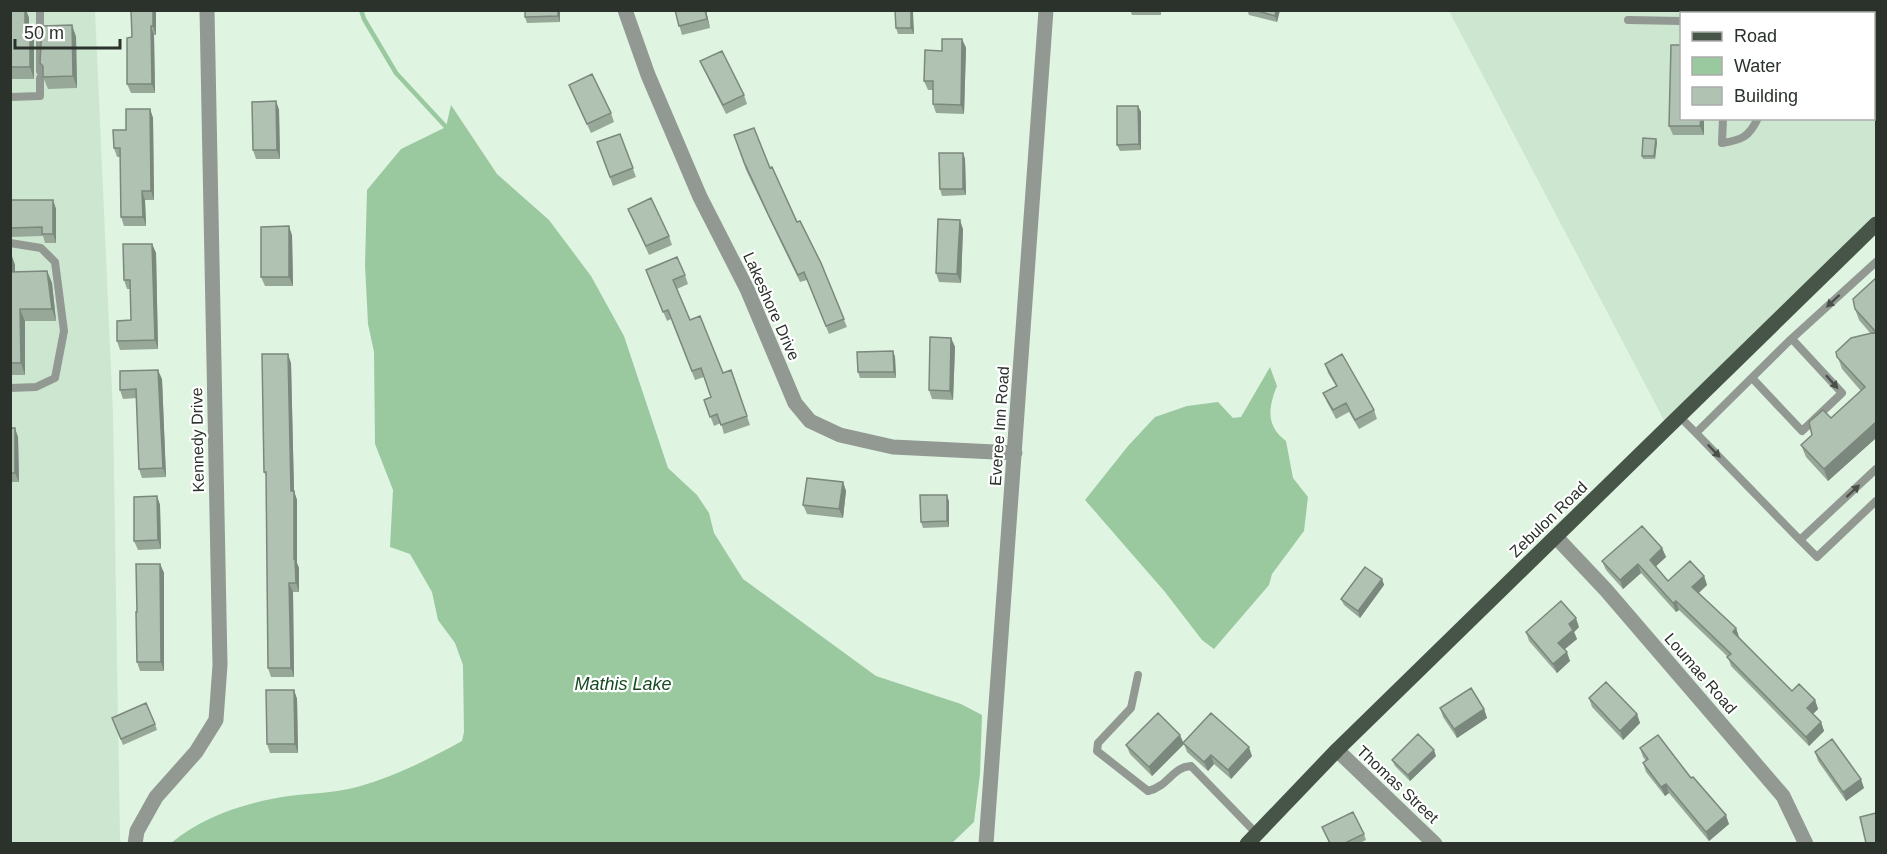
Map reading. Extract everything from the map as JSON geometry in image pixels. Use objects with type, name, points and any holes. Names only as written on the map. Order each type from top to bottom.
[{"type":"main road","name":"Zebulon Road","points":[[1252,838],[1337,750],[1876,224]]},
{"type":"street","name":"Kennedy Drive","points":[[135,843],[137,831],[156,796],[196,752],[216,720],[220,665],[207,10]]},
{"type":"street","name":"Lakeshore Drive","points":[[625,10],[648,75],[700,196],[747,290],[795,403],[810,421],[840,435],[893,447],[1015,453]]},
{"type":"street","name":"Everee Inn Road","points":[[986,843],[1046,10]]},
{"type":"street","name":"Loumae Road","points":[[1556,537],[1606,590],[1783,796],[1806,843]]},
{"type":"street","name":"Thomas Street","points":[[1337,750],[1435,843]]},
{"type":"lane","points":[[10,97],[40,96],[40,10]]},
{"type":"lane","points":[[1628,20],[1680,21]]},
{"type":"lane","points":[[1723,120],[1722,144],[1743,138],[1752,132],[1757,120]]},
{"type":"lane","points":[[10,243],[41,248],[55,262],[64,331],[55,378],[36,387],[10,388]]},
{"type":"lane","points":[[1696,433],[1792,339],[1876,262]]},
{"type":"lane","points":[[1753,379],[1802,431],[1842,393],[1792,339]]},
{"type":"lane","points":[[1679,416],[1817,557],[1876,501]]},
{"type":"lane","points":[[1800,540],[1876,469]]},
{"type":"lane","points":[[1138,675],[1131,708],[1098,743],[1097,751],[1148,790],[1158,788],[1182,766],[1191,766],[1252,838]]},
{"type":"shaded area","points":[[10,11],[95,11],[113,413],[120,840],[122,843],[11,843]]},
{"type":"shaded area","points":[[1449,11],[1876,11],[1876,230],[1666,424]]},
{"type":"water","name":"Mathis Lake","points":[[451,105],[497,174],[549,220],[591,276],[624,336],[668,468],[697,495],[709,513],[714,533],[743,579],[876,676],[961,704],[982,715],[980,774],[974,822],[952,843],[171,843],[197,825],[242,806],[289,796],[340,791],[371,783],[411,767],[462,741],[464,732],[463,665],[455,643],[438,620],[432,592],[410,554],[390,547],[393,490],[375,444],[374,352],[368,324],[365,265],[367,190],[401,149],[446,127]]},
{"type":"water","points":[[1270,367],[1277,386],[1271,409],[1272,423],[1286,441],[1293,478],[1308,497],[1304,531],[1272,574],[1269,585],[1214,649],[1202,640],[1165,592],[1085,500],[1128,446],[1155,417],[1187,406],[1218,402],[1233,418],[1241,417]]},
{"type":"building","points":[[10,10],[25,10],[25,26],[30,26],[30,67],[10,67]]},
{"type":"building","points":[[131,10],[153,10],[152,84],[127,84],[127,38],[132,37]]},
{"type":"building","points":[[525,10],[558,10],[558,16],[525,17]]},
{"type":"building","points":[[675,10],[705,10],[707,19],[679,26]]},
{"type":"building","points":[[895,10],[911,10],[911,28],[896,28]]},
{"type":"building","points":[[1254,10],[1276,10],[1275,16]]},
{"type":"building","points":[[72,25],[73,76],[43,77],[43,66],[40,63],[42,26]]},
{"type":"building","points":[[942,39],[962,39],[961,105],[933,104],[933,81],[924,81],[925,50],[942,51]]},
{"type":"building","points":[[1671,45],[1680,45],[1680,120],[1701,120],[1700,126],[1669,126]]},
{"type":"building","points":[[722,51],[744,95],[723,105],[700,61]]},
{"type":"building","points":[[592,74],[611,113],[587,124],[569,85]]},
{"type":"building","points":[[276,101],[277,150],[253,150],[252,102]]},
{"type":"building","points":[[1117,106],[1138,106],[1139,144],[1117,145]]},
{"type":"building","points":[[126,109],[150,109],[151,191],[142,191],[143,217],[121,217],[120,148],[114,148],[113,130],[126,130]]},
{"type":"building","points":[[754,128],[770,168],[772,167],[797,222],[800,221],[821,263],[844,319],[826,326],[804,272],[798,275],[768,214],[734,135]]},
{"type":"building","points":[[620,134],[633,168],[610,177],[597,142]]},
{"type":"building","points":[[1643,138],[1656,139],[1654,156],[1642,156]]},
{"type":"building","points":[[939,153],[963,153],[963,189],[940,189]]},
{"type":"building","points":[[651,198],[669,236],[646,246],[628,209]]},
{"type":"building","points":[[10,200],[53,200],[53,234],[42,234],[42,227],[10,228]]},
{"type":"building","points":[[938,219],[960,220],[957,274],[936,273]]},
{"type":"building","points":[[289,226],[289,277],[261,277],[261,227]]},
{"type":"building","points":[[123,244],[152,244],[155,340],[117,341],[117,321],[131,320],[130,280],[124,280]]},
{"type":"building","points":[[10,253],[11,272],[47,271],[52,309],[20,309],[21,363],[10,363]]},
{"type":"building","points":[[677,257],[685,275],[673,280],[690,320],[700,316],[723,373],[731,370],[747,416],[721,425],[717,414],[710,417],[704,400],[711,397],[701,368],[692,371],[668,310],[663,312],[646,270]]},
{"type":"building","points":[[1876,278],[1876,332],[1855,309],[1853,299]]},
{"type":"building","points":[[1876,332],[1876,422],[1824,469],[1801,445],[1812,435],[1809,422],[1823,410],[1831,418],[1865,387],[1837,357],[1836,352],[1851,338]]},
{"type":"building","points":[[930,337],[951,338],[950,391],[929,390]]},
{"type":"building","points":[[893,351],[894,372],[858,372],[857,352]]},
{"type":"building","points":[[262,354],[288,354],[296,583],[289,583],[291,668],[268,668]]},
{"type":"building","points":[[1342,354],[1374,410],[1355,420],[1346,403],[1333,410],[1323,393],[1337,386],[1325,364]]},
{"type":"building","points":[[158,370],[163,468],[139,469],[136,389],[120,390],[120,371]]},
{"type":"building","points":[[10,428],[15,428],[15,473],[10,473]]},
{"type":"building","points":[[807,478],[843,482],[839,509],[803,505]]},
{"type":"building","points":[[920,495],[947,495],[947,521],[921,522]]},
{"type":"building","points":[[157,496],[158,540],[134,541],[134,497]]},
{"type":"building","points":[[1642,526],[1662,548],[1650,560],[1668,581],[1690,561],[1704,576],[1692,587],[1736,628],[1733,632],[1792,691],[1799,684],[1815,700],[1807,708],[1821,722],[1806,737],[1727,657],[1731,654],[1676,601],[1673,603],[1638,564],[1620,580],[1602,561]]},
{"type":"building","points":[[136,564],[160,564],[161,662],[137,662]]},
{"type":"building","points":[[1365,567],[1382,579],[1358,611],[1341,599]]},
{"type":"building","points":[[1561,601],[1576,618],[1569,624],[1573,630],[1558,643],[1567,652],[1553,664],[1526,632]]},
{"type":"building","points":[[1606,682],[1637,714],[1620,731],[1589,698]]},
{"type":"building","points":[[1471,688],[1484,709],[1454,729],[1440,708]]},
{"type":"building","points":[[266,690],[294,690],[295,744],[267,744]]},
{"type":"building","points":[[146,703],[155,724],[121,739],[112,718]]},
{"type":"building","points":[[1158,713],[1180,735],[1149,767],[1126,745]]},
{"type":"building","points":[[1211,713],[1249,747],[1228,770],[1211,755],[1204,762],[1183,743]]},
{"type":"building","points":[[1418,734],[1434,750],[1408,775],[1392,760]]},
{"type":"building","points":[[1658,735],[1691,778],[1693,777],[1726,815],[1706,832],[1666,784],[1661,787],[1643,763],[1648,759],[1640,748]]},
{"type":"building","points":[[1832,739],[1861,779],[1843,792],[1815,752]]},
{"type":"building","points":[[1353,812],[1364,834],[1345,843],[1330,843],[1322,827]]},
{"type":"building","points":[[1876,813],[1876,843],[1866,843],[1860,817]]},
{"type":"waterway","points":[[361,10],[396,73],[446,127]]}]
